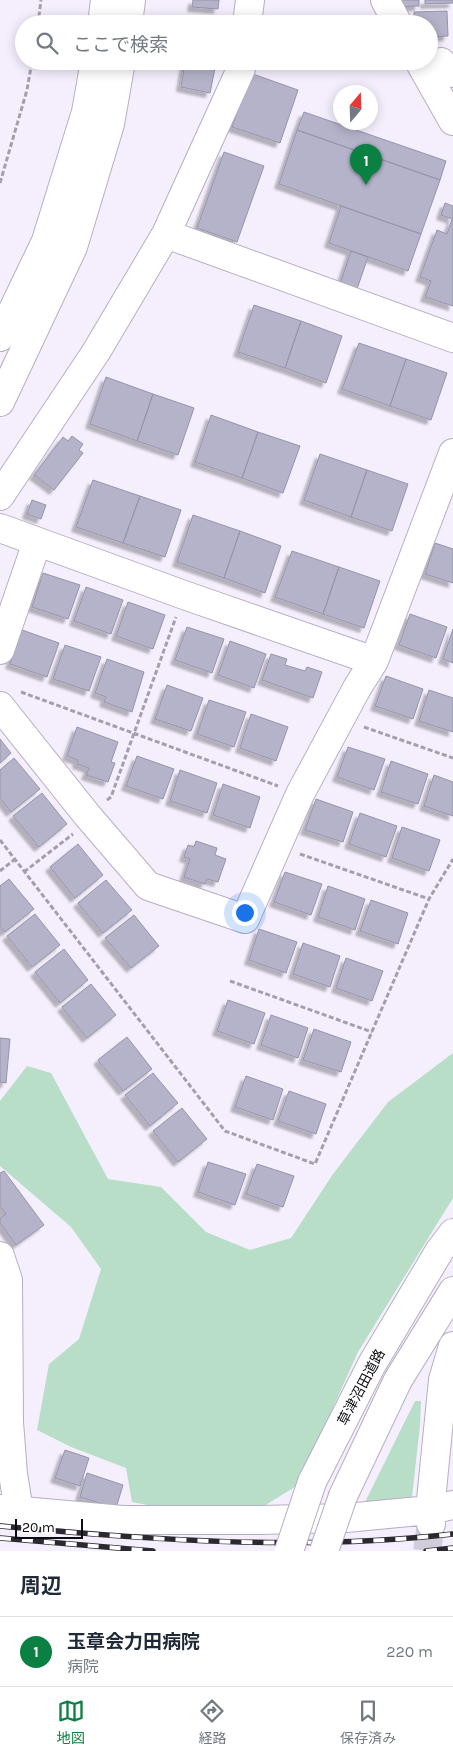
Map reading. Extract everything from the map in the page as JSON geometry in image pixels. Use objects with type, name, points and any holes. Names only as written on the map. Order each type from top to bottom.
[{"type":"street","points":[[103,15],[105,0]]},
{"type":"street","points":[[129,15],[131,0]]},
{"type":"street","points":[[248,15],[250,0]]},
{"type":"street","points":[[384,0],[393,15]]},
{"type":"street","points":[[438,66],[453,121]]},
{"type":"street","points":[[0,337],[46,241],[86,112],[93,70]]},
{"type":"street","points":[[0,402],[73,247],[110,124],[119,70]]},
{"type":"street","points":[[0,496],[96,352],[166,234],[241,70]]},
{"type":"street","points":[[166,234],[453,338]]},
{"type":"street","points":[[9,698],[89,817],[148,886],[245,919],[300,794],[340,719],[374,661],[453,453]]},
{"type":"street","points":[[0,528],[374,661]]},
{"type":"street","points":[[0,650],[37,542]]},
{"type":"street","name":"草津沼田道路","points":[[289,1551],[312,1482],[372,1364],[440,1250],[453,1233]]},
{"type":"street","points":[[0,1256],[8,1280],[10,1422],[13,1474],[10,1510],[123,1520],[260,1520],[438,1513],[443,1380],[453,1346]]},
{"type":"street","points":[[324,1551],[343,1496],[398,1380],[453,1290]]},
{"type":"path","points":[[39,15],[41,0]]},
{"type":"path","points":[[0,183],[27,90],[30,70]]},
{"type":"path","points":[[24,872],[111,797],[184,595]]},
{"type":"path","points":[[9,698],[134,733],[300,794]]},
{"type":"path","points":[[340,719],[453,758]]},
{"type":"path","points":[[0,840],[225,1131],[315,1164],[429,899],[453,859]]},
{"type":"path","points":[[277,846],[429,899]]},
{"type":"path","points":[[0,871],[14,860]]},
{"type":"path","points":[[230,981],[372,1032]]},
{"type":"green space","points":[[453,1053],[453,1198],[358,1352],[298,1485],[256,1511],[183,1512],[132,1502],[126,1468],[71,1447],[37,1430],[49,1364],[79,1339],[101,1269],[71,1227],[0,1166],[0,1101],[27,1066],[51,1073],[108,1179],[161,1187],[206,1232],[250,1250],[291,1238],[333,1174],[388,1102]]},
{"type":"green space","points":[[415,1401],[421,1401],[412,1497],[407,1503],[364,1504]]},
{"type":"building","points":[[193,0],[219,0],[218,9],[192,7]]},
{"type":"building","points":[[394,0],[419,0],[419,6],[394,7]]},
{"type":"building","points":[[425,0],[453,0],[453,3],[425,4]]},
{"type":"building","points":[[447,11],[448,36],[438,37],[438,15],[414,15],[414,12]]},
{"type":"building","points":[[184,70],[215,70],[210,93],[181,87]]},
{"type":"building","points":[[250,73],[298,90],[280,143],[232,127]]},
{"type":"building","points":[[304,112],[333,122],[333,130],[356,130],[446,161],[440,180],[297,130]]},
{"type":"building","points":[[297,130],[440,180],[421,234],[279,184]]},
{"type":"building","points":[[224,152],[264,166],[237,242],[197,228]]},
{"type":"building","points":[[445,203],[453,206],[453,306],[425,297],[431,281],[420,277],[437,230],[447,234],[452,219],[441,215]]},
{"type":"building","points":[[341,206],[421,234],[408,271],[329,243]]},
{"type":"building","points":[[351,251],[368,257],[357,289],[340,284]]},
{"type":"building","points":[[254,305],[301,321],[285,368],[238,352]]},
{"type":"building","points":[[301,321],[342,336],[326,383],[285,368]]},
{"type":"building","points":[[359,343],[406,359],[390,406],[342,389]]},
{"type":"building","points":[[406,359],[447,373],[431,420],[390,406]]},
{"type":"building","points":[[106,377],[153,394],[137,441],[90,424]]},
{"type":"building","points":[[153,394],[194,408],[178,455],[137,441]]},
{"type":"building","points":[[211,415],[258,432],[242,478],[195,462]]},
{"type":"building","points":[[258,432],[300,446],[283,493],[242,478]]},
{"type":"building","points":[[72,436],[83,444],[79,450],[83,453],[54,490],[34,475],[63,437],[68,441]]},
{"type":"building","points":[[320,454],[367,470],[351,517],[304,500]]},
{"type":"building","points":[[367,470],[408,484],[392,531],[351,517]]},
{"type":"building","points":[[93,480],[140,496],[123,543],[76,527]]},
{"type":"building","points":[[140,496],[181,510],[165,557],[123,543]]},
{"type":"building","points":[[32,500],[46,505],[41,519],[27,514]]},
{"type":"building","points":[[193,515],[240,531],[224,578],[177,562]]},
{"type":"building","points":[[240,531],[281,546],[265,593],[224,578]]},
{"type":"building","points":[[435,543],[453,549],[453,583],[425,574]]},
{"type":"building","points":[[292,551],[339,567],[323,614],[275,597]]},
{"type":"building","points":[[339,567],[380,581],[364,628],[323,614]]},
{"type":"building","points":[[43,573],[80,585],[68,619],[32,607]]},
{"type":"building","points":[[86,587],[123,600],[111,634],[74,621]]},
{"type":"building","points":[[128,602],[165,615],[153,649],[116,636]]},
{"type":"building","points":[[410,614],[447,627],[436,658],[399,645]]},
{"type":"building","points":[[187,627],[224,639],[212,673],[175,660]]},
{"type":"building","points":[[453,629],[453,663],[443,659]]},
{"type":"building","points":[[22,630],[59,643],[47,677],[10,664]]},
{"type":"building","points":[[230,641],[266,654],[254,688],[218,675]]},
{"type":"building","points":[[65,645],[101,657],[89,691],[53,679]]},
{"type":"building","points":[[271,654],[287,659],[285,665],[305,671],[307,667],[322,672],[313,698],[262,680]]},
{"type":"building","points":[[107,659],[144,672],[132,712],[104,702],[106,697],[95,693]]},
{"type":"building","points":[[386,676],[423,689],[413,719],[375,706]]},
{"type":"building","points":[[167,685],[203,698],[191,731],[155,719]]},
{"type":"building","points":[[429,690],[453,698],[453,732],[419,721]]},
{"type":"building","points":[[209,700],[246,712],[234,747],[197,734]]},
{"type":"building","points":[[251,714],[288,727],[276,761],[240,748]]},
{"type":"building","points":[[77,727],[118,742],[111,762],[115,763],[108,782],[86,775],[89,768],[77,764],[78,760],[67,756]]},
{"type":"building","points":[[0,739],[11,753],[0,763]]},
{"type":"building","points":[[348,747],[385,759],[374,790],[337,777]]},
{"type":"building","points":[[137,756],[174,769],[163,799],[126,786]]},
{"type":"building","points":[[14,758],[40,789],[11,812],[0,798],[0,770]]},
{"type":"building","points":[[391,761],[428,774],[418,804],[381,792]]},
{"type":"building","points":[[180,770],[217,783],[207,813],[170,801]]},
{"type":"building","points":[[434,775],[453,782],[453,816],[424,806]]},
{"type":"building","points":[[223,784],[260,797],[250,828],[213,815]]},
{"type":"building","points":[[42,793],[67,824],[39,847],[13,816]]},
{"type":"building","points":[[316,799],[353,812],[343,842],[305,830]]},
{"type":"building","points":[[360,813],[397,826],[386,857],[349,844]]},
{"type":"building","points":[[402,827],[440,840],[429,871],[392,858]]},
{"type":"building","points":[[196,841],[217,848],[215,855],[226,859],[218,882],[207,879],[205,884],[184,877],[190,859],[184,857],[188,845],[194,847]]},
{"type":"building","points":[[78,844],[103,875],[75,898],[50,867]]},
{"type":"building","points":[[285,872],[322,884],[311,915],[274,902]]},
{"type":"building","points":[[9,879],[34,909],[5,932],[0,926],[0,886]]},
{"type":"building","points":[[106,880],[132,910],[103,933],[78,903]]},
{"type":"building","points":[[328,886],[365,899],[355,930],[318,917]]},
{"type":"building","points":[[371,900],[408,913],[398,944],[360,931]]},
{"type":"building","points":[[35,914],[60,945],[32,967],[7,936]]},
{"type":"building","points":[[134,915],[159,946],[131,968],[105,938]]},
{"type":"building","points":[[259,929],[297,942],[286,973],[249,960]]},
{"type":"building","points":[[303,943],[340,956],[330,987],[293,974]]},
{"type":"building","points":[[64,949],[88,980],[60,1003],[35,972]]},
{"type":"building","points":[[346,958],[383,971],[372,1001],[336,988]]},
{"type":"building","points":[[91,984],[116,1015],[87,1038],[62,1007]]},
{"type":"building","points":[[228,1000],[265,1013],[254,1044],[217,1031]]},
{"type":"building","points":[[271,1015],[308,1028],[298,1058],[261,1045]]},
{"type":"building","points":[[314,1029],[351,1042],[341,1072],[303,1060]]},
{"type":"building","points":[[127,1037],[152,1069],[123,1091],[98,1060]]},
{"type":"building","points":[[0,1038],[10,1039],[6,1083],[0,1082]]},
{"type":"building","points":[[153,1073],[178,1103],[150,1126],[125,1095]]},
{"type":"building","points":[[246,1076],[283,1089],[273,1120],[235,1107]]},
{"type":"building","points":[[289,1091],[326,1104],[316,1134],[278,1121]]},
{"type":"building","points":[[182,1108],[207,1139],[178,1162],[153,1131]]},
{"type":"building","points":[[208,1162],[246,1174],[235,1205],[198,1192]]},
{"type":"building","points":[[257,1164],[294,1176],[283,1207],[246,1194]]},
{"type":"building","points":[[4,1171],[44,1225],[16,1245],[0,1223],[0,1218],[6,1214],[0,1206],[0,1173]]},
{"type":"building","points":[[65,1450],[89,1458],[80,1486],[55,1478]]},
{"type":"building","points":[[87,1473],[123,1485],[116,1508],[80,1497]]},
{"type":"tunnel","points":[[427,1551],[431,1524]]},
{"type":"railway","points":[[0,1526],[113,1536],[226,1542],[340,1542],[453,1534]]},
{"type":"railway","points":[[0,1538],[153,1551]]},
{"type":"railway","points":[[426,1551],[453,1548]]},
{"type":"place","name":"玉章会力田病院","points":[[366,185]]}]
